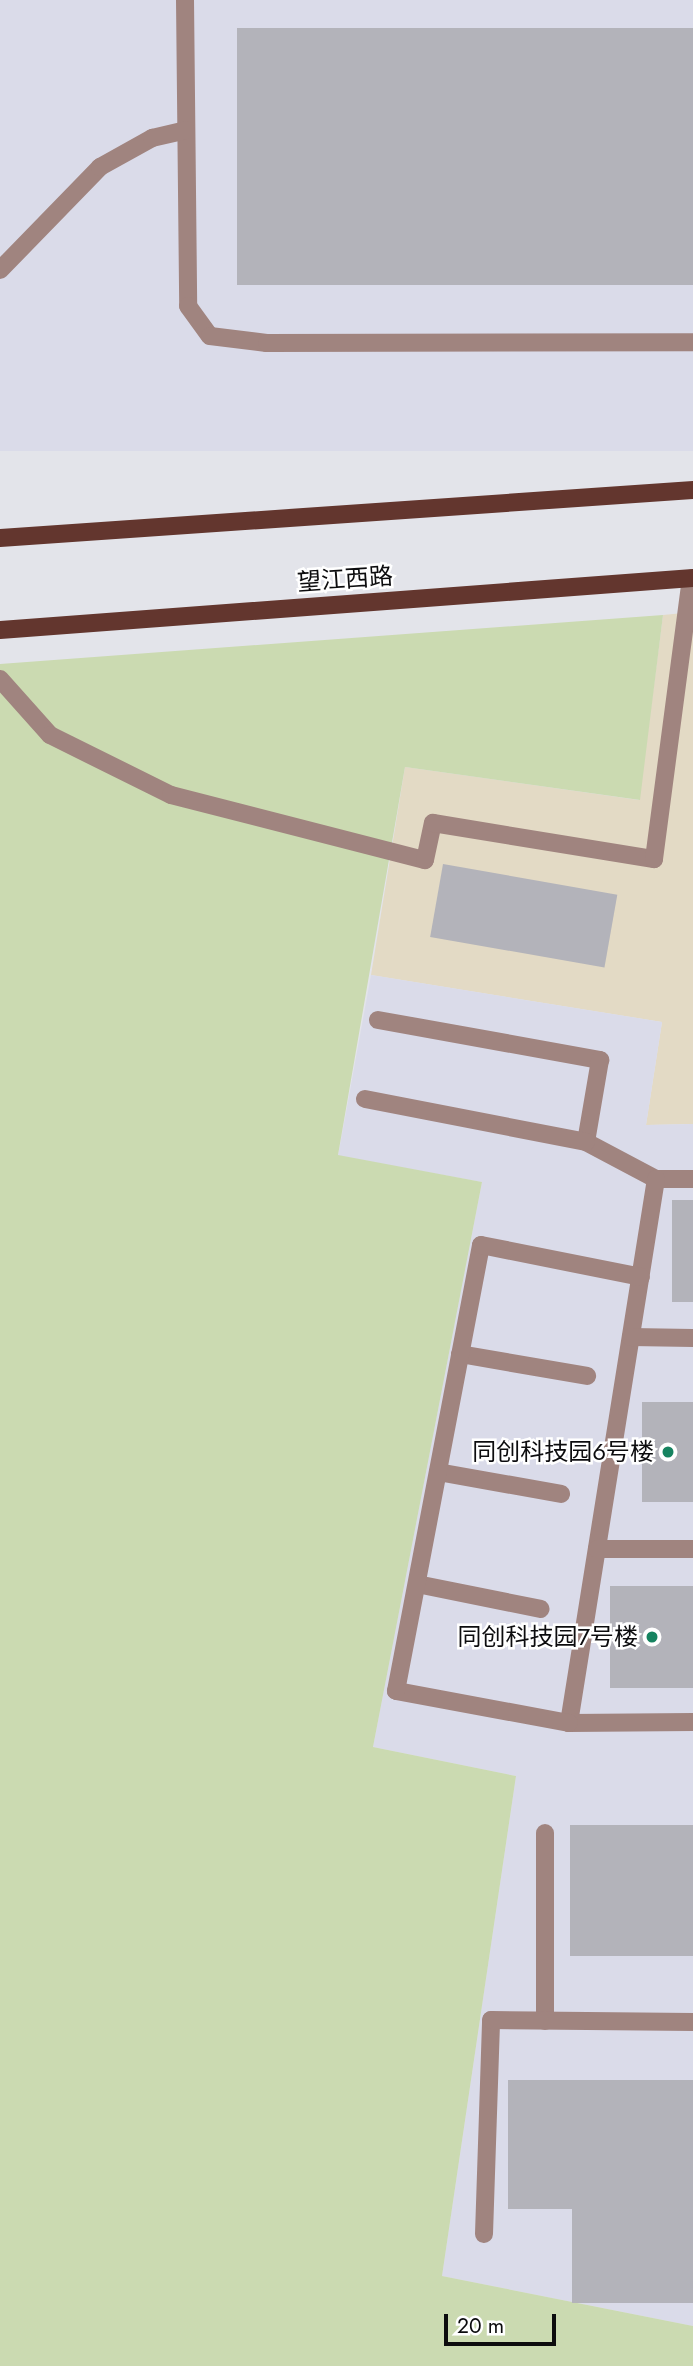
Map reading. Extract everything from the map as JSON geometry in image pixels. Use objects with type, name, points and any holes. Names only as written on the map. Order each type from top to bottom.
[{"type":"main road","points":[[0,538],[693,489]]},
{"type":"main road","name":"望江西路","points":[[0,630],[692,578]]},
{"type":"lane","points":[[185,0],[188,306],[210,336],[267,343],[693,342]]},
{"type":"lane","points":[[0,270],[100,167],[152,138],[186,130]]},
{"type":"lane","points":[[0,679],[50,735],[171,795],[425,860],[433,823],[654,859],[692,578]]},
{"type":"lane","points":[[378,1020],[600,1060],[586,1142]]},
{"type":"lane","points":[[365,1099],[586,1142],[656,1179],[693,1179]]},
{"type":"lane","points":[[569,1723],[656,1179]]},
{"type":"lane","points":[[641,1277],[481,1245],[396,1691],[569,1723],[693,1722]]},
{"type":"lane","points":[[631,1337],[693,1338]]},
{"type":"lane","points":[[460,1354],[587,1376]]},
{"type":"lane","points":[[438,1472],[561,1494]]},
{"type":"lane","points":[[597,1549],[693,1549]]},
{"type":"lane","points":[[417,1584],[541,1609]]},
{"type":"lane","points":[[545,1833],[545,2021]]},
{"type":"lane","points":[[484,2234],[491,2020],[693,2022]]},
{"type":"shaded area","points":[[0,0],[693,0],[693,451],[0,451]]},
{"type":"shaded area","points":[[693,612],[693,1124],[646,1125],[662,1022],[371,975],[405,767],[639,800],[663,615]]},
{"type":"shaded area","points":[[371,975],[662,1022],[646,1125],[693,1124],[693,2326],[442,2276],[516,1776],[373,1747],[482,1182],[338,1156]]},
{"type":"green space","points":[[663,615],[640,800],[405,767],[338,1155],[482,1182],[373,1747],[516,1776],[442,2276],[693,2326],[693,2366],[0,2366],[0,664]]},
{"type":"building","points":[[237,28],[693,28],[693,285],[237,285]]},
{"type":"building","points":[[443,864],[617,895],[604,968],[430,937]]},
{"type":"building","points":[[672,1200],[693,1200],[693,1302],[672,1302]]},
{"type":"building","name":"同创科技园6号楼","points":[[642,1402],[693,1402],[693,1502],[642,1502]]},
{"type":"building","name":"同创科技园7号楼","points":[[610,1586],[693,1586],[693,1688],[610,1688]]},
{"type":"building","points":[[570,1825],[693,1825],[693,1956],[570,1956]]},
{"type":"building","points":[[508,2080],[693,2080],[693,2303],[572,2303],[572,2209],[508,2209]]},
{"type":"place","name":"同创科技园6号楼","points":[[668,1452]]},
{"type":"place","name":"同创科技园7号楼","points":[[652,1637]]}]
